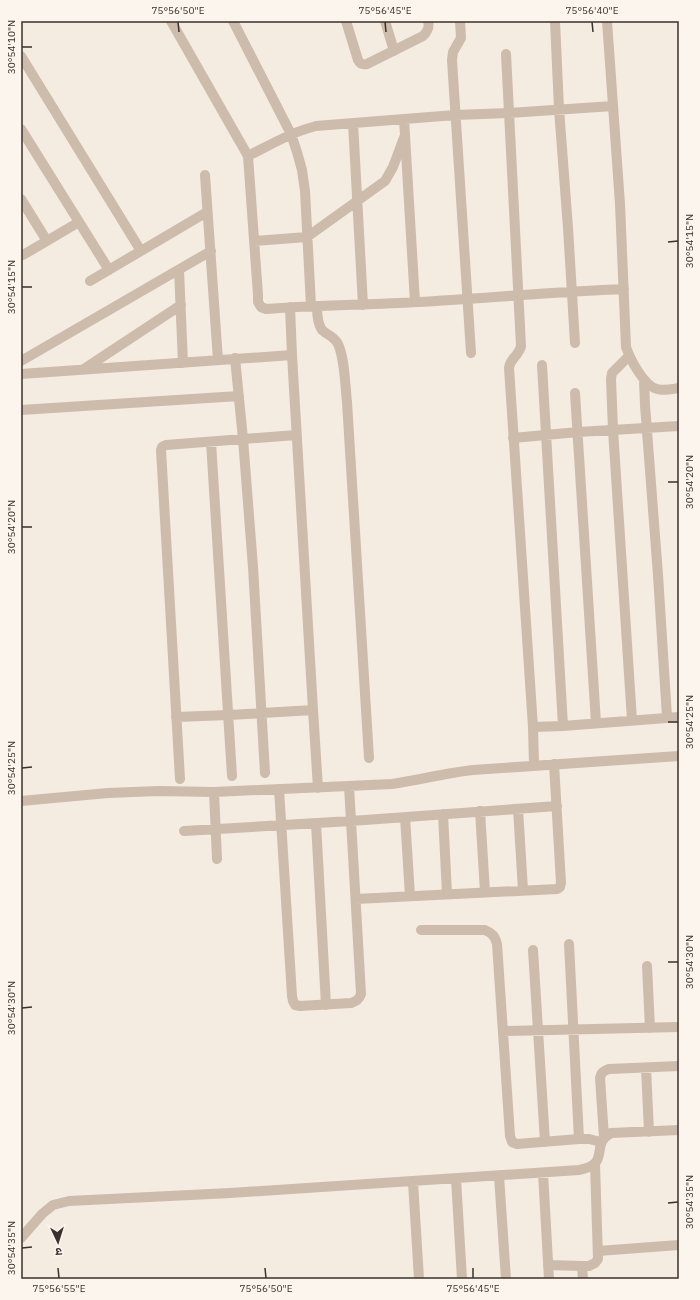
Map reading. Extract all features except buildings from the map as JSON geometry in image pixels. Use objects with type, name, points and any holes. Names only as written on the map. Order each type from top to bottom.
[{"type":"street","points":[[171,21],[248,156],[258,302],[261,307],[266,309],[415,302],[624,288]]},
{"type":"street","points":[[233,21],[291,134],[297,152],[302,170],[305,191],[307,237],[314,306],[319,324],[322,329],[333,337],[338,343],[340,352],[346,396],[370,758]]},
{"type":"street","points":[[346,21],[360,64],[363,65],[423,36],[427,31],[429,25],[428,21]]},
{"type":"street","points":[[385,21],[394,51]]},
{"type":"street","points":[[460,21],[461,38],[453,52],[452,60],[471,353]]},
{"type":"street","points":[[555,21],[559,110],[575,343]]},
{"type":"street","points":[[607,21],[624,288],[626,347],[629,356],[644,380],[650,386],[657,390],[679,388]]},
{"type":"street","points":[[506,54],[521,346],[520,351],[510,362],[509,368],[533,727],[534,765]]},
{"type":"street","points":[[21,56],[141,251]]},
{"type":"street","points":[[248,156],[291,134],[316,126],[455,115],[613,106]]},
{"type":"street","points":[[404,119],[415,302]]},
{"type":"street","points":[[353,123],[363,304]]},
{"type":"street","points":[[21,129],[109,270]]},
{"type":"street","points":[[254,241],[307,237],[385,181],[393,167],[405,135]]},
{"type":"street","points":[[205,175],[218,360]]},
{"type":"street","points":[[21,199],[25,214],[47,241]]},
{"type":"street","points":[[90,281],[208,212]]},
{"type":"street","points":[[23,255],[79,222]]},
{"type":"street","points":[[21,360],[210,251]]},
{"type":"street","points":[[179,270],[183,363]]},
{"type":"street","points":[[82,370],[181,305]]},
{"type":"street","points":[[290,307],[296,435],[318,788]]},
{"type":"street","points":[[21,374],[292,355]]},
{"type":"street","points":[[629,356],[612,373],[611,379],[632,720]]},
{"type":"street","points":[[236,358],[253,566],[265,774]]},
{"type":"street","points":[[542,365],[564,726]]},
{"type":"street","points":[[644,380],[667,717]]},
{"type":"street","points":[[575,393],[596,723]]},
{"type":"street","points":[[21,410],[239,396]]},
{"type":"street","points":[[513,438],[578,432],[679,426]]},
{"type":"street","points":[[180,779],[162,447],[166,445],[296,435]]},
{"type":"street","points":[[211,442],[232,776]]},
{"type":"street","points":[[176,717],[313,710]]},
{"type":"street","points":[[533,727],[679,717]]},
{"type":"street","points":[[21,801],[108,793],[158,791],[214,792],[392,784],[449,773],[534,765],[679,756]]},
{"type":"street","points":[[356,899],[557,889],[560,887],[554,764]]},
{"type":"street","points":[[279,789],[293,1001],[295,1005],[300,1006],[351,1003],[360,998],[361,994],[349,786]]},
{"type":"street","points":[[214,792],[217,860]]},
{"type":"street","points":[[184,831],[351,821],[556,806]]},
{"type":"street","points":[[518,809],[523,890]]},
{"type":"street","points":[[480,812],[485,892]]},
{"type":"street","points":[[443,814],[448,894]]},
{"type":"street","points":[[405,817],[410,896]]},
{"type":"street","points":[[316,823],[326,1004]]},
{"type":"street","points":[[421,930],[485,930],[491,932],[495,937],[497,944],[510,1136],[512,1142],[517,1144],[579,1139],[603,1139],[611,1133],[679,1130]]},
{"type":"street","points":[[569,944],[579,1139]]},
{"type":"street","points":[[533,950],[545,1142]]},
{"type":"street","points":[[647,966],[650,1028]]},
{"type":"street","points":[[503,1031],[538,1029],[679,1027]]},
{"type":"street","points":[[548,1265],[589,1266],[595,1264],[598,1259],[595,1164],[603,1139],[601,1073],[604,1070],[609,1069],[679,1066]]},
{"type":"street","points":[[646,1068],[649,1132]]},
{"type":"street","points":[[21,1238],[42,1214],[53,1205],[69,1201],[413,1182],[543,1173],[579,1170],[589,1168],[595,1164]]},
{"type":"street","points":[[543,1173],[549,1279]]},
{"type":"street","points":[[499,1176],[506,1279]]},
{"type":"street","points":[[456,1179],[462,1279]]},
{"type":"street","points":[[413,1182],[419,1279]]},
{"type":"street","points":[[598,1251],[679,1245]]},
{"type":"street","points":[[582,1266],[583,1279]]}]
